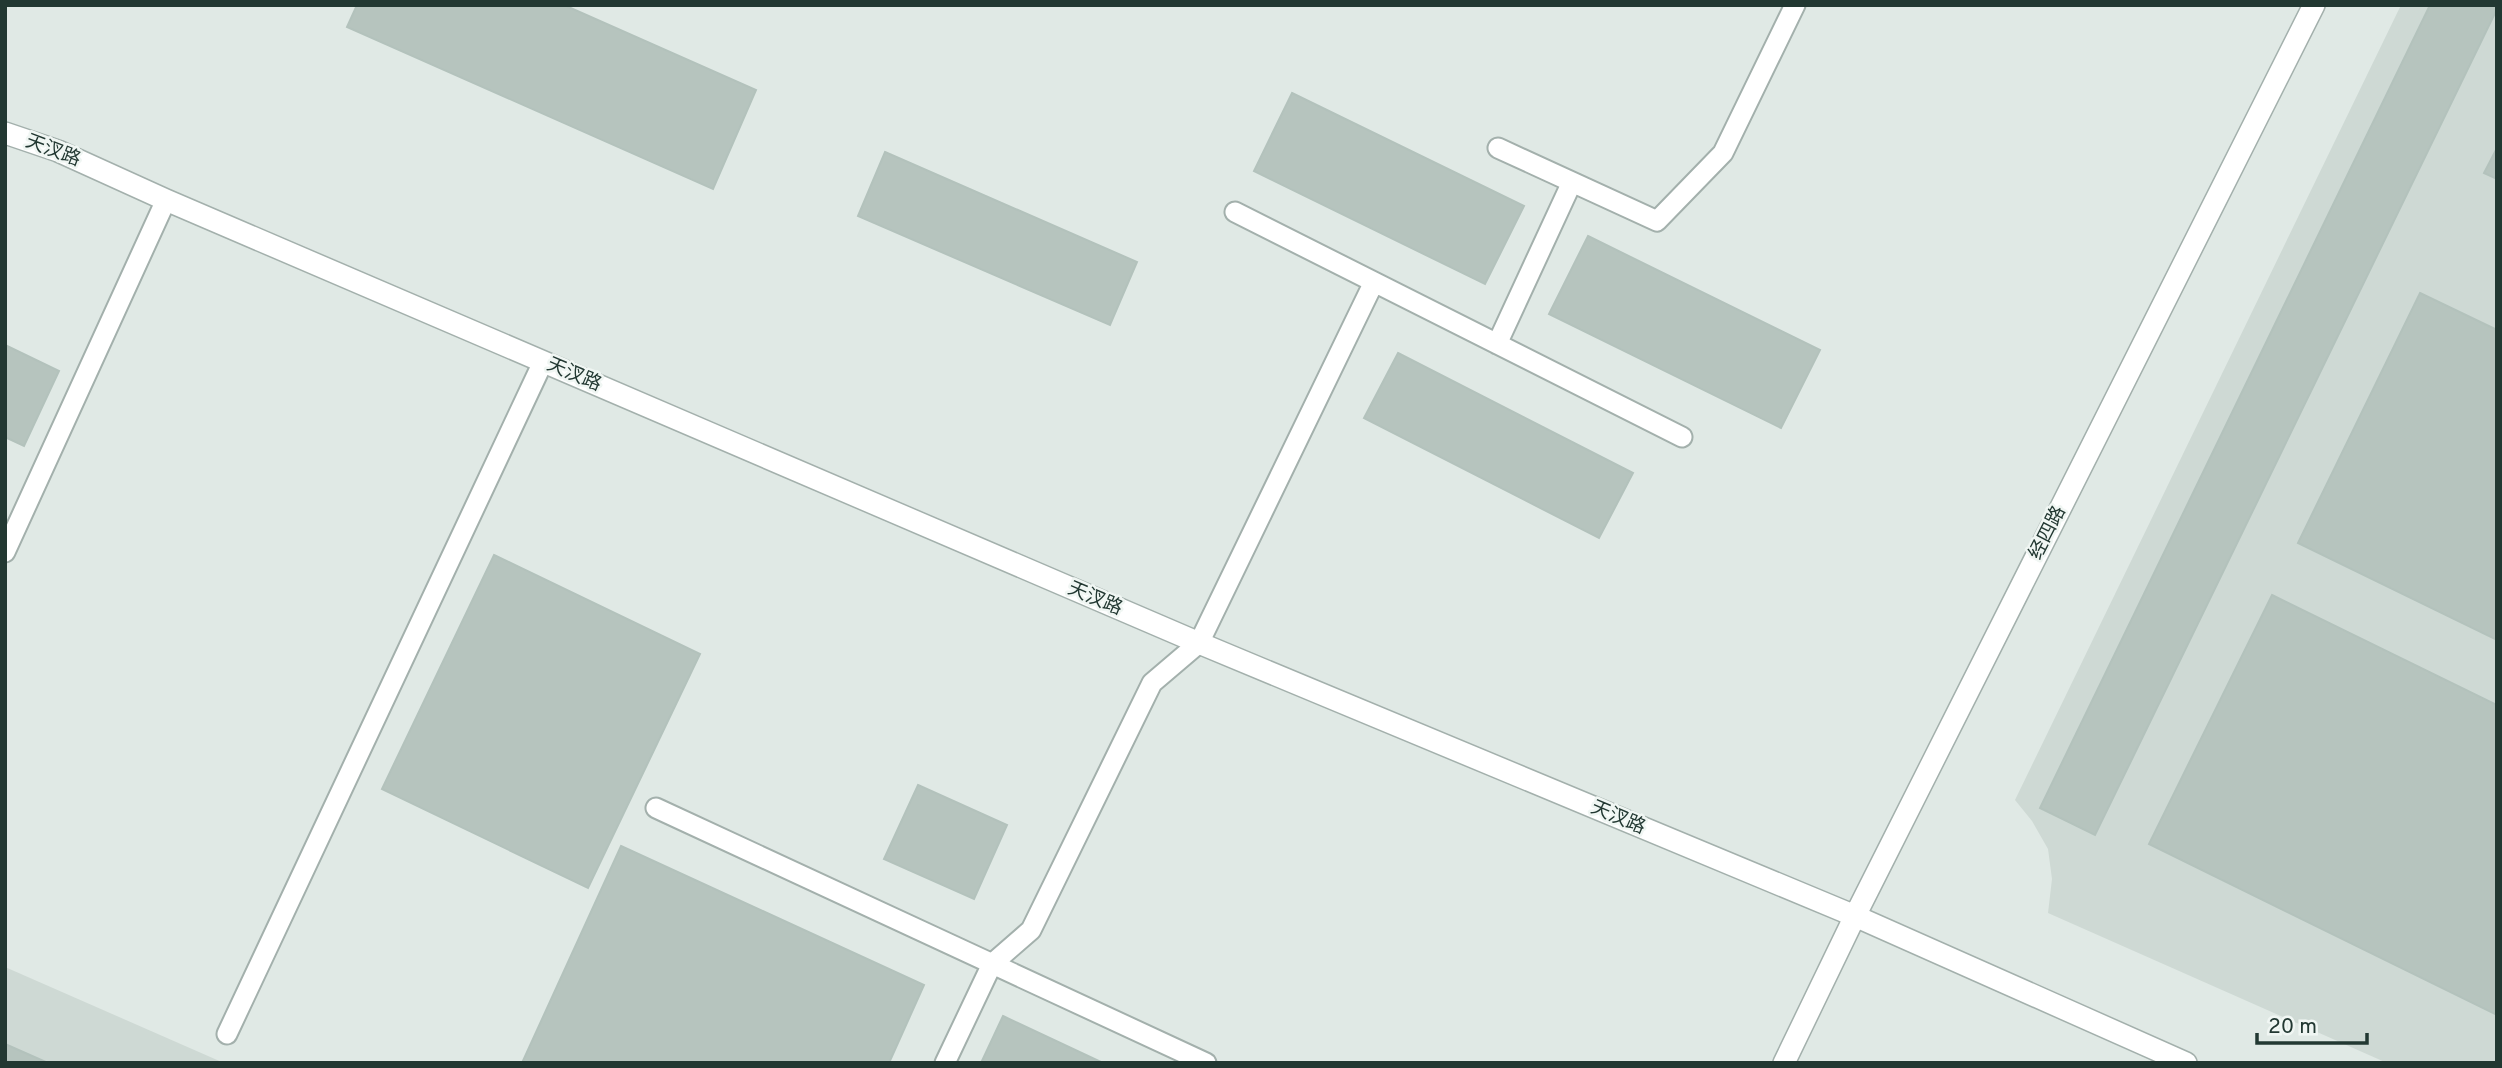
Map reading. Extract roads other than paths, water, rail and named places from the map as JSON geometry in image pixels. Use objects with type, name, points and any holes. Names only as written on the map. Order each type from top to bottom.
[{"type":"street","name":"经四路","points":[[1784,1063],[1855,916],[2314,5]]},
{"type":"street","name":"天汊路","points":[[5,133],[58,151],[166,200],[1199,643],[1855,916],[2186,1063]]},
{"type":"lane","points":[[1498,148],[1657,221],[1723,153],[1795,5]]},
{"type":"lane","points":[[1497,344],[1572,182]]},
{"type":"lane","points":[[5,552],[166,200]]},
{"type":"lane","points":[[1236,212],[1682,437]]},
{"type":"lane","points":[[945,1063],[992,964],[1031,930],[1152,683],[1199,643],[1374,282]]},
{"type":"lane","points":[[227,1034],[543,362]]},
{"type":"lane","points":[[656,808],[1206,1063]]}]
